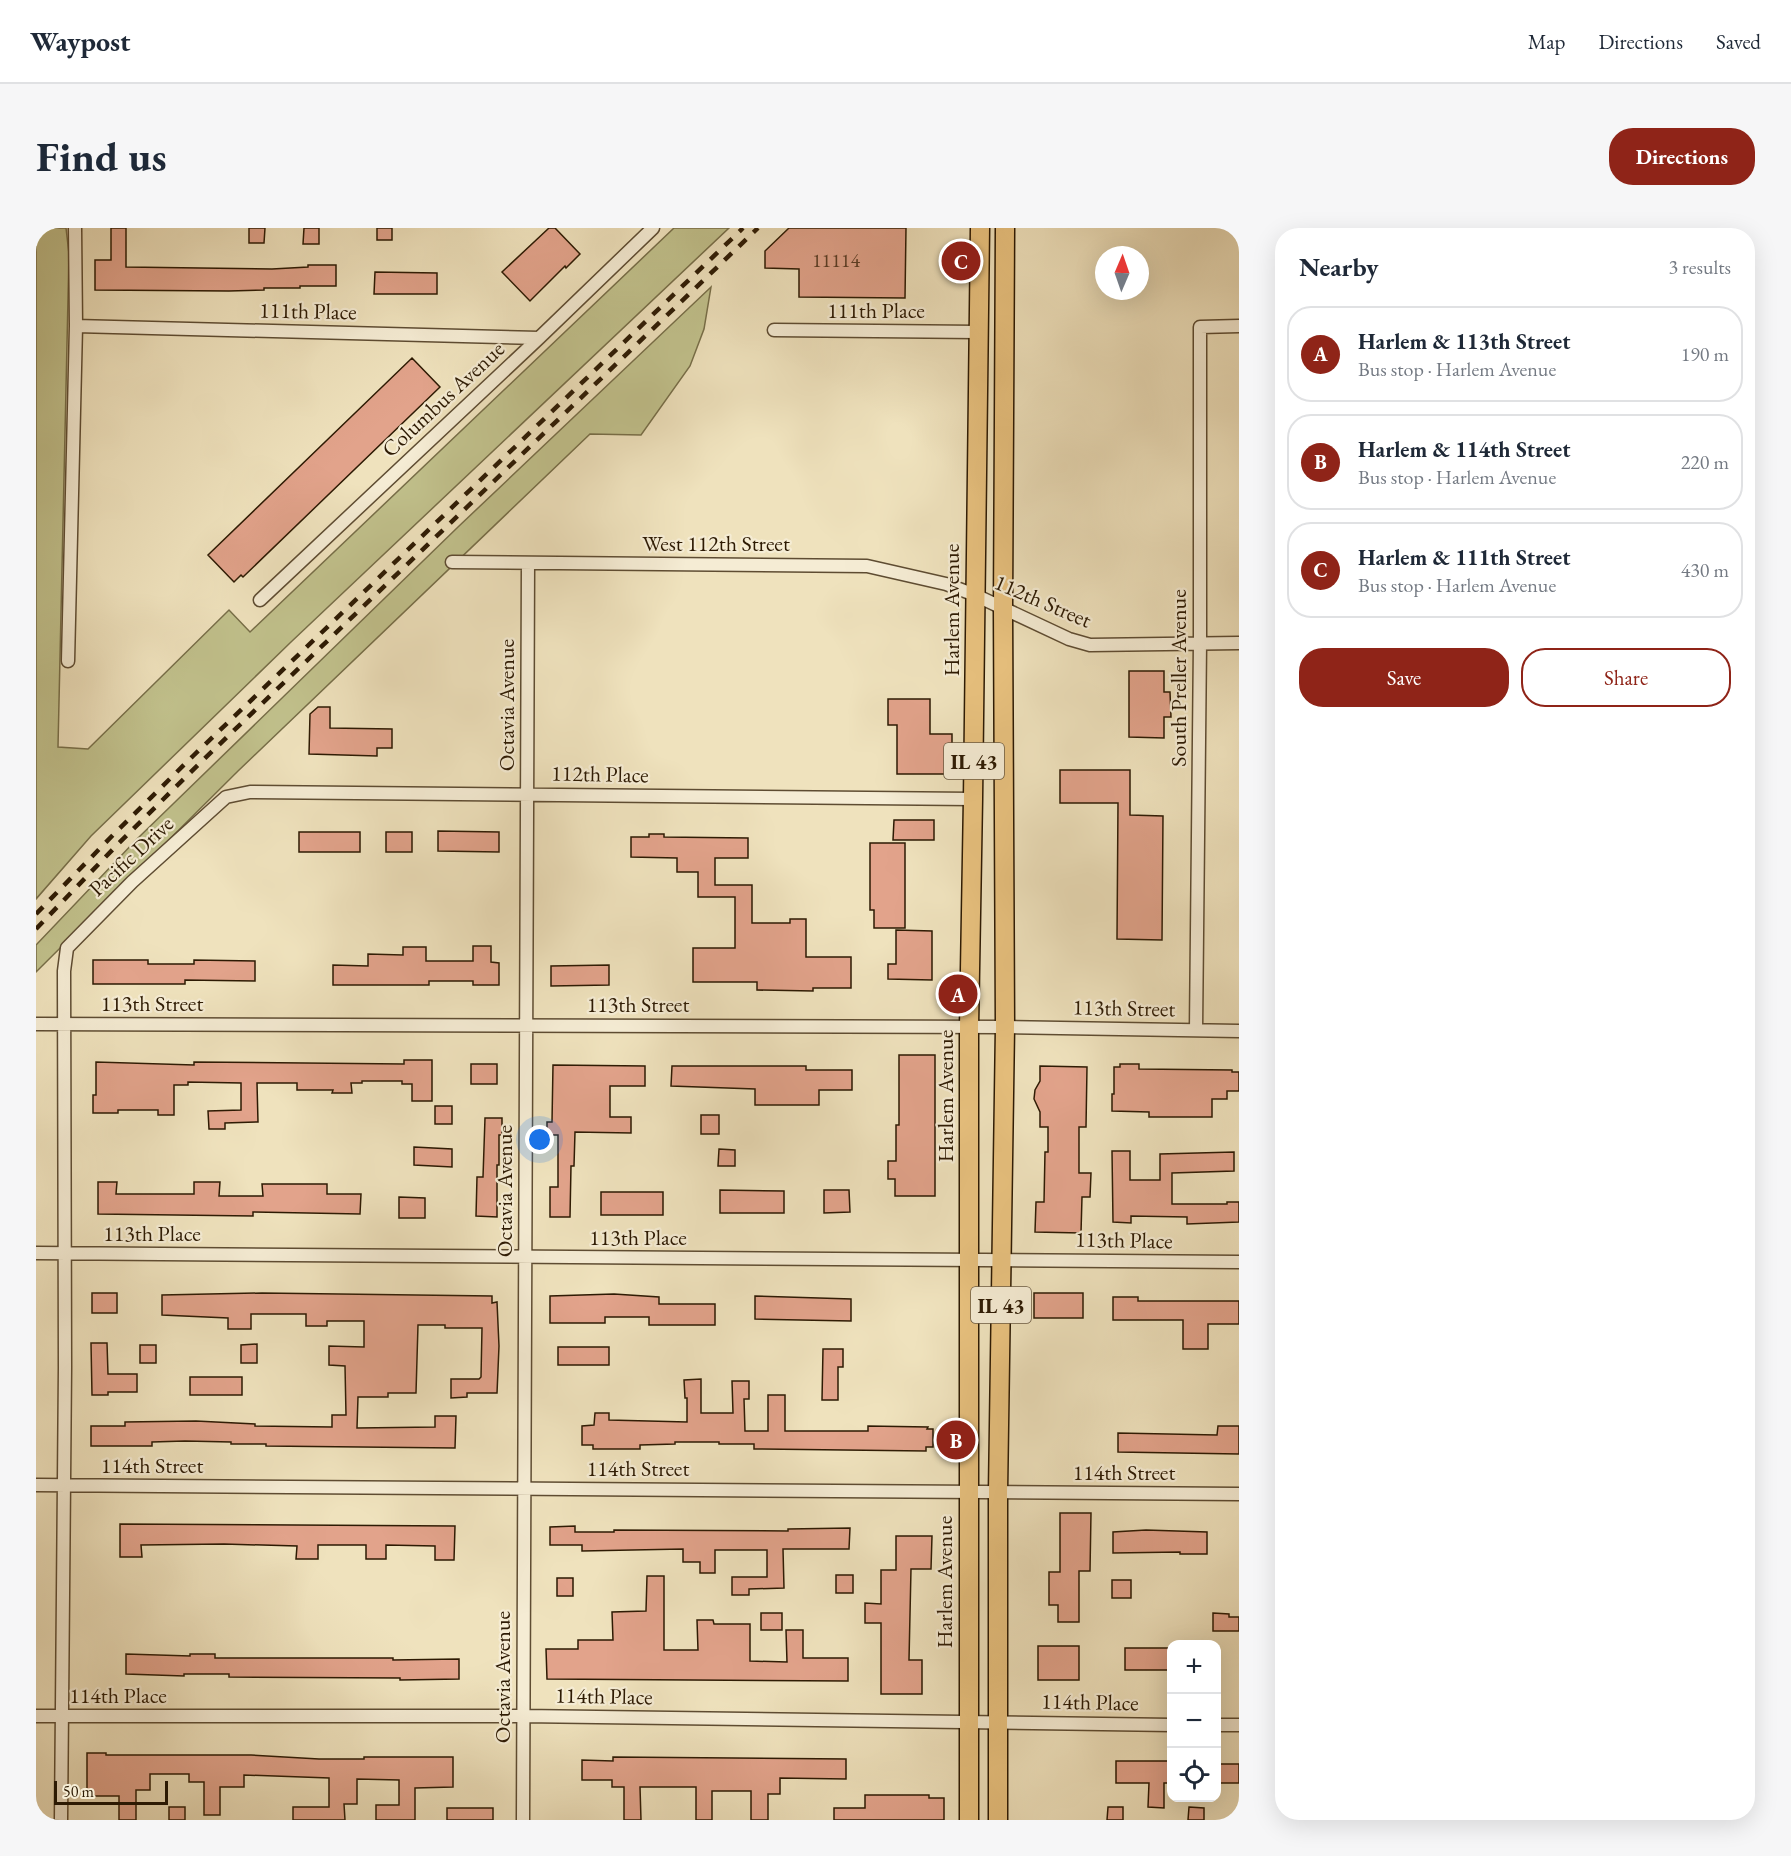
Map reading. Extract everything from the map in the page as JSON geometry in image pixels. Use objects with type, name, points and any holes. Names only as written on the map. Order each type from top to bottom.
[{"type":"main road","name":"Harlem Avenue","points":[[969,1820],[969,1027],[974,799],[980,228]]},
{"type":"main road","name":"IL 43","points":[[998,1820],[998,1492],[1005,1027],[1003,609],[1005,228]]},
{"type":"main road","points":[[978,332],[1004,333]]},
{"type":"street","points":[[68,661],[76,326],[75,228]]},
{"type":"street","name":"Columbus Avenue","points":[[260,600],[653,228]]},
{"type":"street","name":"111th Place","points":[[76,326],[539,338]]},
{"type":"street","name":"South Preller Avenue","points":[[1196,1030],[1200,327],[1239,326]]},
{"type":"street","name":"111th Place","points":[[774,330],[978,332]]},
{"type":"street","name":"West 112th Street","points":[[452,562],[867,566],[946,584],[975,595]]},
{"type":"street","name":"Octavia Avenue","points":[[523,1820],[528,563]]},
{"type":"street","name":"112th Street","points":[[975,595],[1069,639],[1090,645],[1239,643]]},
{"type":"street","name":"112th Place","points":[[226,796],[250,792],[974,799]]},
{"type":"street","name":"Pacific Drive","points":[[64,1024],[64,971],[67,948],[132,882],[226,796]]},
{"type":"street","name":"113th Street","points":[[36,1024],[1005,1027],[1239,1030]]},
{"type":"street","points":[[61,1820],[64,1024]]},
{"type":"street","name":"113th Place","points":[[36,1253],[1239,1262]]},
{"type":"street","name":"114th Street","points":[[36,1485],[1239,1494]]},
{"type":"street","name":"114th Place","points":[[36,1716],[523,1716],[1167,1725]]},
{"type":"street","points":[[1221,1725],[1239,1725]]},
{"type":"green space","points":[[36,228],[66,228],[69,254],[58,747],[88,749],[229,610],[250,632],[674,228],[729,228],[291,642],[91,836],[36,899]]},
{"type":"green space","points":[[711,287],[704,329],[690,366],[641,435],[590,434],[238,771],[36,972],[36,945],[137,839],[458,527]]},
{"type":"building","points":[[111,228],[126,228],[126,267],[272,269],[336,265],[336,286],[229,291],[95,290],[95,260],[111,260]]},
{"type":"building","points":[[249,228],[265,228],[264,243],[249,243]]},
{"type":"building","points":[[304,228],[319,228],[319,244],[303,244]]},
{"type":"building","points":[[377,228],[392,228],[392,240],[377,240]]},
{"type":"building","points":[[549,228],[555,228],[580,254],[530,301],[502,272]]},
{"type":"building","points":[[789,228],[906,228],[905,298],[799,297],[799,269],[765,268],[765,251]]},
{"type":"building","points":[[375,272],[437,273],[437,294],[374,294]]},
{"type":"building","points":[[412,358],[440,387],[243,577],[241,575],[234,582],[208,555]]},
{"type":"building","points":[[1129,671],[1164,671],[1164,692],[1170,692],[1171,717],[1164,717],[1164,738],[1129,737]]},
{"type":"building","points":[[888,699],[930,699],[930,734],[952,734],[952,770],[947,774],[897,774],[897,725],[888,725]]},
{"type":"building","points":[[318,707],[330,707],[330,728],[392,729],[392,748],[377,748],[377,756],[309,754],[310,714]]},
{"type":"building","points":[[1060,770],[1130,770],[1130,815],[1163,816],[1162,940],[1117,939],[1118,803],[1060,803]]},
{"type":"building","points":[[894,820],[934,820],[934,840],[893,840]]},
{"type":"building","points":[[438,831],[499,832],[499,852],[438,851]]},
{"type":"building","points":[[299,832],[360,832],[360,852],[299,852]]},
{"type":"building","points":[[386,832],[412,832],[412,852],[386,852]]},
{"type":"building","points":[[649,834],[664,834],[664,837],[748,838],[748,858],[715,858],[715,885],[752,885],[752,923],[790,923],[790,919],[806,919],[806,957],[851,957],[851,988],[813,988],[813,991],[757,990],[757,982],[693,982],[693,948],[735,948],[735,897],[698,897],[698,872],[677,872],[677,858],[631,857],[631,837],[649,837]]},
{"type":"building","points":[[870,843],[905,843],[905,928],[874,928],[874,910],[870,910]]},
{"type":"building","points":[[896,930],[932,931],[932,980],[888,979],[888,964],[896,964]]},
{"type":"building","points":[[473,946],[491,946],[491,962],[499,963],[499,985],[473,985],[473,981],[429,981],[429,985],[333,985],[333,965],[368,966],[368,954],[403,955],[403,947],[426,947],[426,961],[473,961]]},
{"type":"building","points":[[93,960],[148,960],[148,964],[194,964],[194,960],[255,961],[255,981],[185,980],[185,984],[93,984]]},
{"type":"building","points":[[609,965],[609,985],[551,986],[551,966]]},
{"type":"building","points":[[899,1055],[935,1055],[935,1196],[895,1196],[895,1179],[888,1179],[888,1161],[896,1161],[896,1125],[899,1125]]},
{"type":"building","points":[[404,1060],[432,1060],[432,1101],[412,1101],[412,1084],[402,1084],[402,1081],[351,1083],[352,1093],[332,1093],[333,1090],[297,1090],[297,1083],[257,1083],[258,1122],[225,1123],[225,1129],[209,1129],[208,1111],[241,1110],[241,1083],[188,1082],[188,1085],[174,1085],[174,1115],[158,1115],[158,1110],[118,1110],[118,1113],[93,1113],[93,1095],[96,1095],[96,1062],[194,1065],[194,1062],[404,1064]]},
{"type":"building","points":[[471,1064],[497,1064],[497,1084],[471,1084]]},
{"type":"building","points":[[1120,1064],[1139,1064],[1139,1069],[1232,1070],[1232,1072],[1239,1072],[1239,1091],[1227,1091],[1227,1099],[1212,1099],[1212,1117],[1149,1117],[1149,1112],[1112,1111],[1114,1067],[1120,1067]]},
{"type":"building","points":[[553,1065],[645,1066],[645,1086],[610,1086],[610,1117],[631,1117],[631,1133],[575,1132],[574,1166],[571,1166],[570,1217],[550,1217],[550,1187],[558,1187],[558,1135],[547,1135],[547,1122],[552,1122]]},
{"type":"building","points":[[672,1066],[806,1066],[806,1070],[852,1070],[852,1090],[819,1090],[819,1105],[755,1105],[755,1089],[671,1086]]},
{"type":"building","points":[[1040,1066],[1087,1067],[1086,1127],[1079,1127],[1079,1173],[1091,1173],[1090,1197],[1082,1197],[1081,1233],[1035,1232],[1036,1202],[1044,1202],[1045,1152],[1048,1152],[1048,1127],[1040,1127],[1040,1112],[1034,1099],[1035,1090],[1040,1081]]},
{"type":"building","points":[[435,1106],[452,1106],[452,1124],[435,1124]]},
{"type":"building","points":[[701,1115],[719,1115],[719,1134],[701,1134]]},
{"type":"building","points":[[485,1118],[502,1118],[502,1135],[499,1135],[499,1165],[497,1165],[497,1217],[476,1216],[477,1177],[483,1177]]},
{"type":"building","points":[[414,1147],[452,1149],[452,1167],[414,1165]]},
{"type":"building","points":[[719,1149],[735,1150],[735,1166],[718,1166]]},
{"type":"building","points":[[1112,1151],[1130,1151],[1130,1180],[1160,1180],[1160,1154],[1234,1152],[1234,1171],[1172,1173],[1172,1204],[1239,1202],[1239,1222],[1187,1224],[1187,1217],[1131,1216],[1131,1223],[1113,1222]]},
{"type":"building","points":[[98,1182],[117,1182],[116,1194],[194,1194],[194,1182],[220,1182],[219,1196],[263,1196],[262,1184],[327,1184],[327,1194],[361,1194],[360,1214],[253,1212],[253,1216],[98,1214]]},
{"type":"building","points":[[720,1190],[784,1191],[784,1213],[720,1213]]},
{"type":"building","points":[[824,1190],[849,1190],[850,1212],[824,1213]]},
{"type":"building","points":[[601,1192],[663,1192],[663,1215],[601,1215]]},
{"type":"building","points":[[399,1197],[425,1198],[425,1218],[399,1218]]},
{"type":"building","points":[[92,1293],[117,1293],[117,1313],[92,1313]]},
{"type":"building","points":[[262,1293],[492,1296],[492,1303],[497,1302],[499,1346],[497,1393],[467,1393],[467,1397],[451,1398],[451,1379],[479,1379],[481,1377],[482,1328],[418,1325],[416,1393],[388,1393],[388,1397],[358,1397],[357,1428],[435,1427],[435,1416],[456,1416],[455,1448],[266,1446],[266,1444],[185,1441],[152,1442],[152,1446],[91,1446],[91,1426],[125,1426],[125,1422],[196,1421],[255,1424],[255,1426],[332,1427],[332,1415],[346,1415],[345,1366],[329,1365],[329,1346],[364,1347],[364,1321],[327,1321],[327,1326],[306,1326],[306,1314],[251,1314],[251,1329],[228,1329],[228,1318],[162,1315],[162,1295]]},
{"type":"building","points":[[1034,1293],[1083,1293],[1083,1318],[1034,1318]]},
{"type":"building","points":[[614,1294],[659,1297],[659,1304],[715,1304],[715,1325],[649,1325],[649,1317],[605,1317],[605,1323],[550,1323],[550,1296]]},
{"type":"building","points":[[755,1296],[851,1299],[851,1321],[755,1319]]},
{"type":"building","points":[[1113,1297],[1138,1297],[1138,1301],[1239,1301],[1239,1324],[1208,1324],[1208,1349],[1183,1349],[1183,1320],[1113,1320]]},
{"type":"building","points":[[91,1343],[107,1343],[108,1374],[137,1374],[137,1392],[108,1392],[108,1395],[92,1395]]},
{"type":"building","points":[[257,1344],[257,1363],[241,1363],[241,1345]]},
{"type":"building","points":[[140,1345],[156,1345],[156,1363],[140,1363]]},
{"type":"building","points":[[558,1347],[609,1347],[609,1365],[558,1365]]},
{"type":"building","points":[[823,1349],[843,1349],[843,1367],[838,1367],[838,1400],[822,1400]]},
{"type":"building","points":[[190,1377],[242,1377],[242,1395],[190,1395]]},
{"type":"building","points":[[701,1379],[701,1413],[733,1413],[732,1381],[749,1381],[749,1399],[744,1399],[745,1431],[768,1431],[768,1395],[785,1395],[785,1431],[868,1431],[868,1426],[928,1427],[927,1429],[933,1429],[933,1447],[926,1447],[926,1451],[754,1449],[754,1444],[719,1444],[719,1442],[640,1445],[640,1449],[593,1449],[593,1445],[582,1445],[582,1426],[594,1425],[595,1413],[609,1413],[609,1420],[687,1422],[684,1380]]},
{"type":"building","points":[[1218,1426],[1239,1426],[1239,1454],[1118,1452],[1118,1433],[1217,1435]]},
{"type":"building","points":[[1060,1513],[1091,1513],[1090,1571],[1079,1571],[1079,1622],[1058,1622],[1058,1605],[1049,1605],[1049,1572],[1060,1572]]},
{"type":"building","points":[[120,1524],[455,1526],[454,1560],[435,1560],[435,1546],[386,1545],[386,1559],[366,1559],[366,1545],[318,1545],[318,1559],[296,1559],[297,1546],[224,1544],[141,1545],[142,1557],[120,1557]]},
{"type":"building","points":[[575,1526],[575,1532],[614,1532],[614,1530],[788,1531],[788,1529],[850,1528],[849,1549],[783,1549],[784,1588],[749,1589],[749,1595],[732,1595],[732,1577],[767,1577],[767,1550],[715,1550],[715,1573],[700,1573],[700,1562],[683,1562],[683,1549],[582,1551],[582,1545],[550,1545],[550,1527]]},
{"type":"building","points":[[1146,1530],[1207,1532],[1207,1554],[1113,1553],[1113,1532]]},
{"type":"building","points":[[896,1536],[932,1536],[931,1569],[911,1569],[909,1660],[922,1660],[922,1694],[881,1694],[881,1623],[865,1623],[865,1603],[881,1604],[881,1570],[896,1570]]},
{"type":"building","points":[[836,1575],[853,1575],[853,1593],[836,1593]]},
{"type":"building","points":[[647,1576],[664,1576],[664,1650],[698,1650],[697,1620],[713,1620],[714,1624],[750,1624],[750,1661],[787,1662],[786,1630],[803,1630],[803,1658],[848,1658],[848,1681],[547,1679],[546,1649],[578,1649],[578,1640],[613,1640],[612,1612],[646,1611]]},
{"type":"building","points":[[557,1578],[573,1578],[573,1596],[557,1596]]},
{"type":"building","points":[[1112,1580],[1131,1580],[1131,1598],[1112,1598]]},
{"type":"building","points":[[761,1613],[782,1613],[782,1630],[761,1630]]},
{"type":"building","points":[[1213,1613],[1239,1617],[1239,1631],[1213,1631]]},
{"type":"building","points":[[1038,1646],[1079,1646],[1079,1680],[1038,1680]]},
{"type":"building","points":[[1125,1648],[1167,1648],[1167,1670],[1125,1670]]},
{"type":"building","points":[[126,1654],[190,1656],[190,1654],[215,1654],[215,1658],[459,1659],[459,1679],[400,1680],[400,1678],[229,1677],[229,1674],[184,1674],[184,1676],[126,1674]]},
{"type":"building","points":[[87,1753],[251,1755],[319,1759],[453,1757],[453,1787],[415,1788],[415,1820],[376,1820],[376,1805],[399,1805],[399,1780],[357,1779],[357,1804],[344,1804],[345,1820],[293,1820],[293,1807],[329,1807],[329,1778],[244,1775],[244,1787],[220,1787],[220,1815],[204,1815],[204,1782],[189,1782],[189,1774],[150,1774],[150,1790],[136,1790],[136,1820],[119,1820],[119,1796],[87,1796]]},
{"type":"building","points":[[613,1757],[846,1759],[846,1779],[780,1778],[780,1794],[768,1794],[768,1820],[751,1820],[751,1791],[712,1791],[712,1820],[696,1820],[696,1787],[640,1787],[641,1820],[624,1820],[624,1787],[612,1787],[612,1780],[582,1780],[582,1760],[613,1761]]},
{"type":"building","points":[[1116,1761],[1167,1761],[1164,1808],[1148,1807],[1149,1783],[1116,1783]]},
{"type":"building","points":[[1221,1764],[1239,1764],[1239,1783],[1221,1783]]},
{"type":"building","points":[[865,1795],[929,1795],[929,1798],[944,1798],[944,1820],[834,1820],[834,1808],[865,1808]]},
{"type":"building","points":[[169,1807],[185,1807],[185,1820],[169,1820]]},
{"type":"building","points":[[1108,1807],[1123,1807],[1123,1820],[1107,1820]]},
{"type":"building","points":[[1189,1807],[1204,1808],[1204,1820],[1188,1820]]},
{"type":"building","points":[[447,1808],[493,1808],[493,1820],[447,1820]]},
{"type":"railway","points":[[36,914],[193,756],[743,228]]},
{"type":"railway","points":[[36,929],[200,763],[758,228]]},
{"type":"place","name":"Harlem & 111th Street","points":[[961,261]]},
{"type":"place","name":"Harlem & 113th Street","points":[[958,994]]},
{"type":"place","name":"Harlem & 114th Street","points":[[956,1440]]}]
